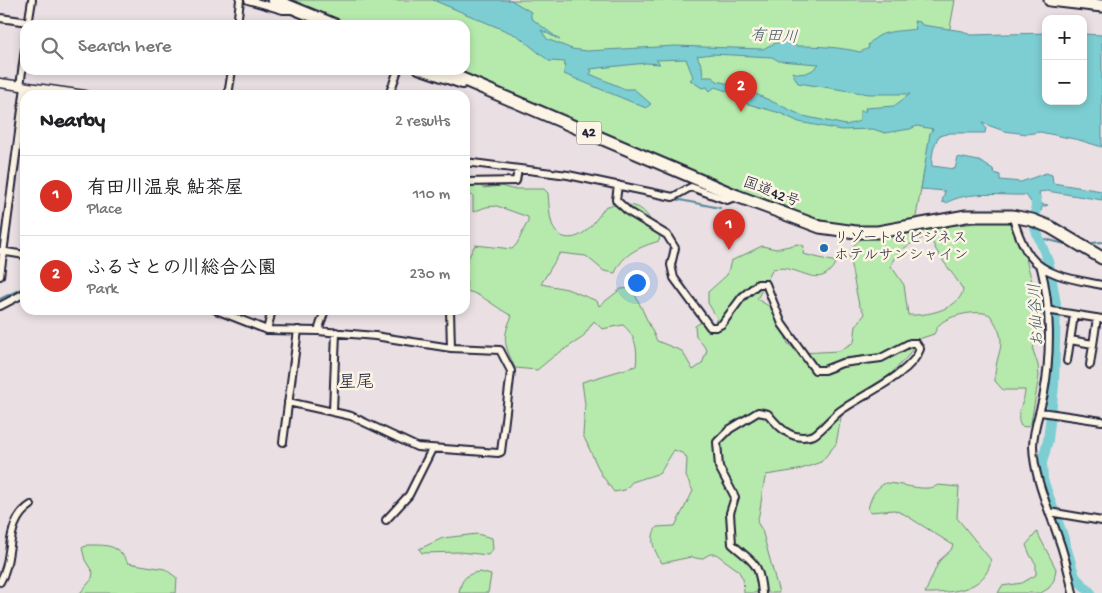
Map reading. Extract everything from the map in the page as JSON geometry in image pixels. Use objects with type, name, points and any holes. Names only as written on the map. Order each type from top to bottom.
[{"type":"highway","points":[[274,0],[323,20]]},
{"type":"highway","points":[[1050,0],[1102,6]]},
{"type":"highway","name":"国道42号","points":[[453,75],[737,196],[820,227],[856,232],[902,229],[966,216],[1012,216],[1050,227],[1102,258]]},
{"type":"street","points":[[29,20],[32,0]]},
{"type":"street","points":[[238,20],[240,0]]},
{"type":"street","points":[[248,0],[287,11],[294,8]]},
{"type":"street","points":[[0,18],[20,21]]},
{"type":"street","points":[[23,90],[24,75]]},
{"type":"street","points":[[229,90],[231,75]]},
{"type":"street","points":[[391,90],[396,75]]},
{"type":"street","points":[[433,75],[464,85],[476,85]]},
{"type":"street","points":[[0,83],[51,90]]},
{"type":"street","points":[[0,276],[2,251],[20,150]]},
{"type":"street","points":[[470,163],[618,185],[673,197],[691,187],[727,200],[737,196]]},
{"type":"street","points":[[470,182],[516,181],[518,169]]},
{"type":"street","points":[[618,185],[616,200],[628,212],[662,230],[671,240],[675,248],[671,265],[674,278],[710,327],[722,324],[742,297],[758,284],[766,284],[782,324],[815,370],[824,370],[842,363],[881,358],[910,343],[916,343],[920,349],[906,367],[872,393],[840,411],[814,435],[797,436],[783,432],[768,414],[758,412],[730,429],[717,442],[719,467],[735,497],[730,513],[732,544],[754,562],[760,574],[762,593]]},
{"type":"street","points":[[1012,216],[1026,251],[1041,268],[1074,280],[1102,285]]},
{"type":"street","points":[[2,251],[20,254]]},
{"type":"street","points":[[1041,268],[1046,310],[1046,369],[1041,412],[1033,439],[1034,454],[1041,490],[1058,536],[1073,593]]},
{"type":"street","points":[[0,306],[20,296]]},
{"type":"street","points":[[1046,310],[1099,319],[1090,365]]},
{"type":"street","points":[[229,315],[267,330],[318,330],[451,348],[496,349],[504,355],[511,371],[503,448],[498,453],[432,449],[412,445],[362,420],[333,411],[288,402]]},
{"type":"street","points":[[267,330],[271,315]]},
{"type":"street","points":[[318,330],[323,315]]},
{"type":"street","points":[[450,315],[451,348]]},
{"type":"street","points":[[1067,361],[1074,315]]},
{"type":"street","points":[[283,442],[298,330]]},
{"type":"street","points":[[333,411],[336,332]]},
{"type":"street","points":[[1070,340],[1093,344]]},
{"type":"street","points":[[1041,412],[1102,421]]},
{"type":"street","points":[[386,520],[409,495],[432,449]]},
{"type":"street","points":[[0,582],[5,573],[12,531],[21,512],[31,505]]},
{"type":"street","points":[[1049,512],[1102,521]]},
{"type":"green space","points":[[279,0],[955,0],[915,222],[868,226],[841,225],[796,215],[460,75],[470,75],[470,20],[327,20]]},
{"type":"green space","points":[[470,185],[479,185],[484,188],[501,186],[511,189],[544,189],[548,193],[550,217],[556,232],[561,236],[569,238],[582,234],[588,229],[606,206],[627,205],[640,208],[649,218],[660,236],[659,241],[639,248],[627,256],[618,266],[615,273],[604,271],[586,256],[560,253],[541,284],[567,289],[597,301],[599,306],[621,289],[632,288],[657,341],[682,351],[693,370],[702,364],[707,350],[696,336],[695,326],[700,323],[715,323],[717,318],[708,303],[708,292],[727,275],[731,261],[762,246],[776,249],[798,244],[804,246],[803,254],[836,262],[830,271],[823,276],[816,277],[783,268],[773,269],[757,299],[777,311],[788,344],[800,353],[839,351],[854,342],[856,326],[865,314],[859,305],[849,256],[853,246],[861,239],[904,235],[928,227],[969,224],[989,220],[1001,219],[1011,223],[1025,255],[1041,316],[1033,350],[1039,376],[1031,423],[1027,427],[1021,426],[1019,422],[1019,413],[1025,390],[1003,390],[995,381],[1001,341],[1000,334],[990,315],[972,313],[950,318],[939,325],[934,334],[919,339],[907,357],[887,378],[851,404],[841,417],[836,444],[821,462],[798,470],[766,475],[757,522],[762,530],[779,593],[744,593],[743,579],[738,570],[716,554],[710,554],[701,559],[691,557],[662,563],[654,545],[654,532],[657,527],[675,526],[693,491],[686,476],[687,459],[684,454],[674,450],[660,473],[632,482],[625,490],[614,492],[601,474],[583,435],[585,404],[582,382],[636,366],[637,354],[631,334],[623,325],[602,329],[594,321],[582,338],[554,356],[537,370],[515,368],[505,337],[512,316],[479,295],[470,292],[470,254],[475,245],[512,249],[528,222],[528,217],[497,206],[486,207],[473,212],[473,196],[470,195]],"holes":[[[930,235],[940,257],[963,290],[960,297],[948,307],[932,313],[908,315],[904,285],[891,266],[893,260],[901,250]]]},
{"type":"green space","points":[[885,483],[920,488],[938,485],[959,487],[957,518],[991,560],[988,570],[982,578],[975,584],[956,591],[925,593],[939,561],[951,550],[953,545],[904,514],[894,510],[870,512],[868,509],[872,497],[878,488]]},
{"type":"green space","points":[[1037,532],[1056,569],[1054,580],[1049,588],[1041,593],[998,593],[1002,586],[1022,583],[1036,575],[1036,564],[1026,545]]},
{"type":"green space","points":[[477,534],[492,538],[493,549],[488,555],[460,552],[422,553],[419,549],[443,538]]},
{"type":"green space","points":[[87,545],[100,545],[116,549],[128,563],[165,569],[177,578],[176,593],[80,593],[92,579],[93,573],[85,560],[82,548]]},
{"type":"green space","points":[[480,572],[491,575],[488,593],[459,593],[463,580],[468,575]]},
{"type":"water","points":[[433,0],[511,0],[531,12],[531,18],[560,40],[541,30],[547,39],[572,49],[587,51],[675,46],[763,49],[774,44],[787,42],[796,46],[829,47],[860,52],[869,48],[868,45],[878,36],[896,31],[916,29],[914,21],[920,22],[922,25],[963,31],[970,35],[1042,33],[1042,105],[1087,105],[1087,34],[1102,35],[1102,147],[1040,132],[1027,134],[1004,131],[982,123],[986,128],[985,133],[950,133],[939,136],[933,150],[932,166],[955,169],[958,157],[979,161],[993,169],[994,173],[1000,175],[1000,180],[1021,182],[1046,173],[1052,175],[1053,183],[1102,191],[1102,200],[1047,191],[1039,192],[1041,204],[1048,205],[1042,207],[1041,211],[1031,209],[1033,205],[1026,195],[974,195],[964,196],[946,203],[942,202],[945,191],[921,189],[930,133],[933,129],[917,126],[885,133],[873,129],[841,130],[799,122],[780,113],[748,104],[732,93],[715,87],[710,91],[707,87],[702,88],[690,80],[693,77],[686,59],[656,60],[660,64],[646,63],[590,69],[592,71],[590,74],[625,89],[634,89],[651,104],[646,108],[564,74],[565,62],[549,61],[518,36]],"holes":[[[712,54],[772,57],[779,61],[819,64],[807,72],[800,74],[792,72],[798,83],[869,94],[910,94],[894,106],[865,108],[866,111],[860,111],[860,121],[846,125],[803,116],[741,87],[717,81],[712,77],[703,77],[702,66],[697,56]]]},
{"type":"waterway","points":[[17,87],[17,90],[20,90]]},
{"type":"waterway","points":[[675,199],[720,208]]},
{"type":"waterway","name":"お仙谷川","points":[[1036,199],[1035,228],[1049,264],[1056,304],[1054,386],[1048,440],[1042,463],[1043,480],[1075,577],[1091,593]]},
{"type":"waterway","points":[[1037,237],[1065,244]]},
{"type":"waterway","points":[[1092,243],[1102,242]]},
{"type":"waterway","points":[[0,299],[20,289]]},
{"type":"place","name":"ふるさとの川総合公園","points":[[741,112]]},
{"type":"place","name":"リゾート＆ビジネス ホテルサンシャイン","points":[[824,248]]},
{"type":"place","name":"有田川温泉 鮎茶屋","points":[[729,250]]},
{"type":"district","name":"星尾","points":[[356,383]]},
{"type":"water label","name":"有田川","points":[[774,38]]}]
